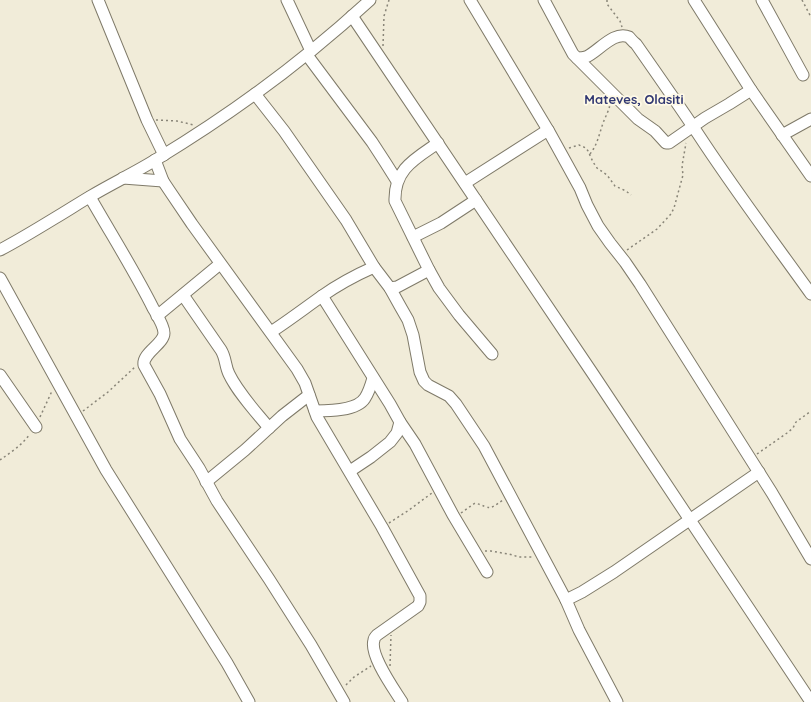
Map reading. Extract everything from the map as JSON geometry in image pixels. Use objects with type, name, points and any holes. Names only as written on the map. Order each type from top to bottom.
[{"type":"street","points":[[98,0],[147,120],[160,157],[163,181],[220,264],[271,332],[301,377],[324,430],[350,471],[421,599],[418,606],[377,635],[373,642],[378,662],[402,702]]},
{"type":"street","points":[[287,0],[309,53],[372,142],[397,181]]},
{"type":"street","points":[[0,250],[160,157],[204,129],[255,94],[309,53],[370,0]]},
{"type":"street","points":[[470,0],[548,130],[580,188],[591,213],[610,243],[640,284],[759,472],[811,559]]},
{"type":"street","points":[[544,0],[573,54],[638,119],[655,131],[666,143],[672,142],[705,118],[751,90]]},
{"type":"street","points":[[694,0],[751,90],[811,176]]},
{"type":"street","points":[[762,0],[803,75]]},
{"type":"street","points":[[352,16],[589,368],[811,702]]},
{"type":"street","points":[[577,58],[588,56],[610,40],[621,36],[630,38],[636,44],[690,129],[811,294]]},
{"type":"street","points":[[255,94],[294,145],[346,220],[374,267],[390,288],[408,320],[413,335],[420,372],[424,381],[428,385],[449,396],[484,446],[566,600],[578,630],[617,702]]},
{"type":"street","points":[[782,135],[811,119]]},
{"type":"street","points":[[465,183],[548,130]]},
{"type":"street","points":[[438,143],[411,161],[403,170],[397,181],[394,192],[395,201],[439,288],[492,354]]},
{"type":"street","points":[[123,178],[163,181]]},
{"type":"street","points":[[90,197],[150,302],[164,332],[164,336],[143,361],[160,394],[180,439],[217,501],[311,645],[344,702]]},
{"type":"street","points":[[413,237],[441,223],[476,200]]},
{"type":"street","points":[[157,316],[220,264]]},
{"type":"street","points":[[271,332],[322,296],[356,275],[374,267]]},
{"type":"street","points":[[390,288],[429,270]]},
{"type":"street","points":[[0,278],[106,470],[250,702]]},
{"type":"street","points":[[183,295],[222,350],[229,374],[233,381],[252,408],[269,428]]},
{"type":"street","points":[[322,296],[421,455],[453,515],[487,572]]},
{"type":"street","points":[[0,375],[36,427]]},
{"type":"street","points":[[315,411],[349,408],[361,403],[373,378]]},
{"type":"street","points":[[206,482],[245,450],[282,416],[309,395]]},
{"type":"street","points":[[350,471],[390,442],[397,433],[400,422]]},
{"type":"street","points":[[566,600],[601,580],[759,472]]},
{"type":"path","points":[[383,46],[384,16],[389,0]]},
{"type":"path","points":[[607,0],[607,4],[622,24],[621,36]]},
{"type":"path","points":[[802,0],[811,17]]},
{"type":"path","points":[[589,155],[594,148],[609,111],[609,90]]},
{"type":"path","points":[[147,120],[177,121],[204,129]]},
{"type":"path","points":[[619,256],[657,229],[671,214],[683,175],[682,166],[690,129]]},
{"type":"path","points":[[559,150],[579,145],[586,148],[596,168],[607,175],[615,186],[631,195]]},
{"type":"path","points":[[76,416],[96,402],[143,361]]},
{"type":"path","points":[[750,459],[787,433],[793,428],[796,422],[811,411]]},
{"type":"path","points":[[382,527],[414,507],[433,492],[436,491],[442,493]]},
{"type":"path","points":[[453,515],[461,513],[475,504],[492,508],[511,496]]},
{"type":"path","points":[[475,551],[491,551],[519,557],[542,556]]},
{"type":"path","points":[[389,680],[392,624]]},
{"type":"path","points":[[338,692],[354,677],[378,662]]},
{"type":"district","name":"Mateves, Olasiti","points":[[634,99]]}]
